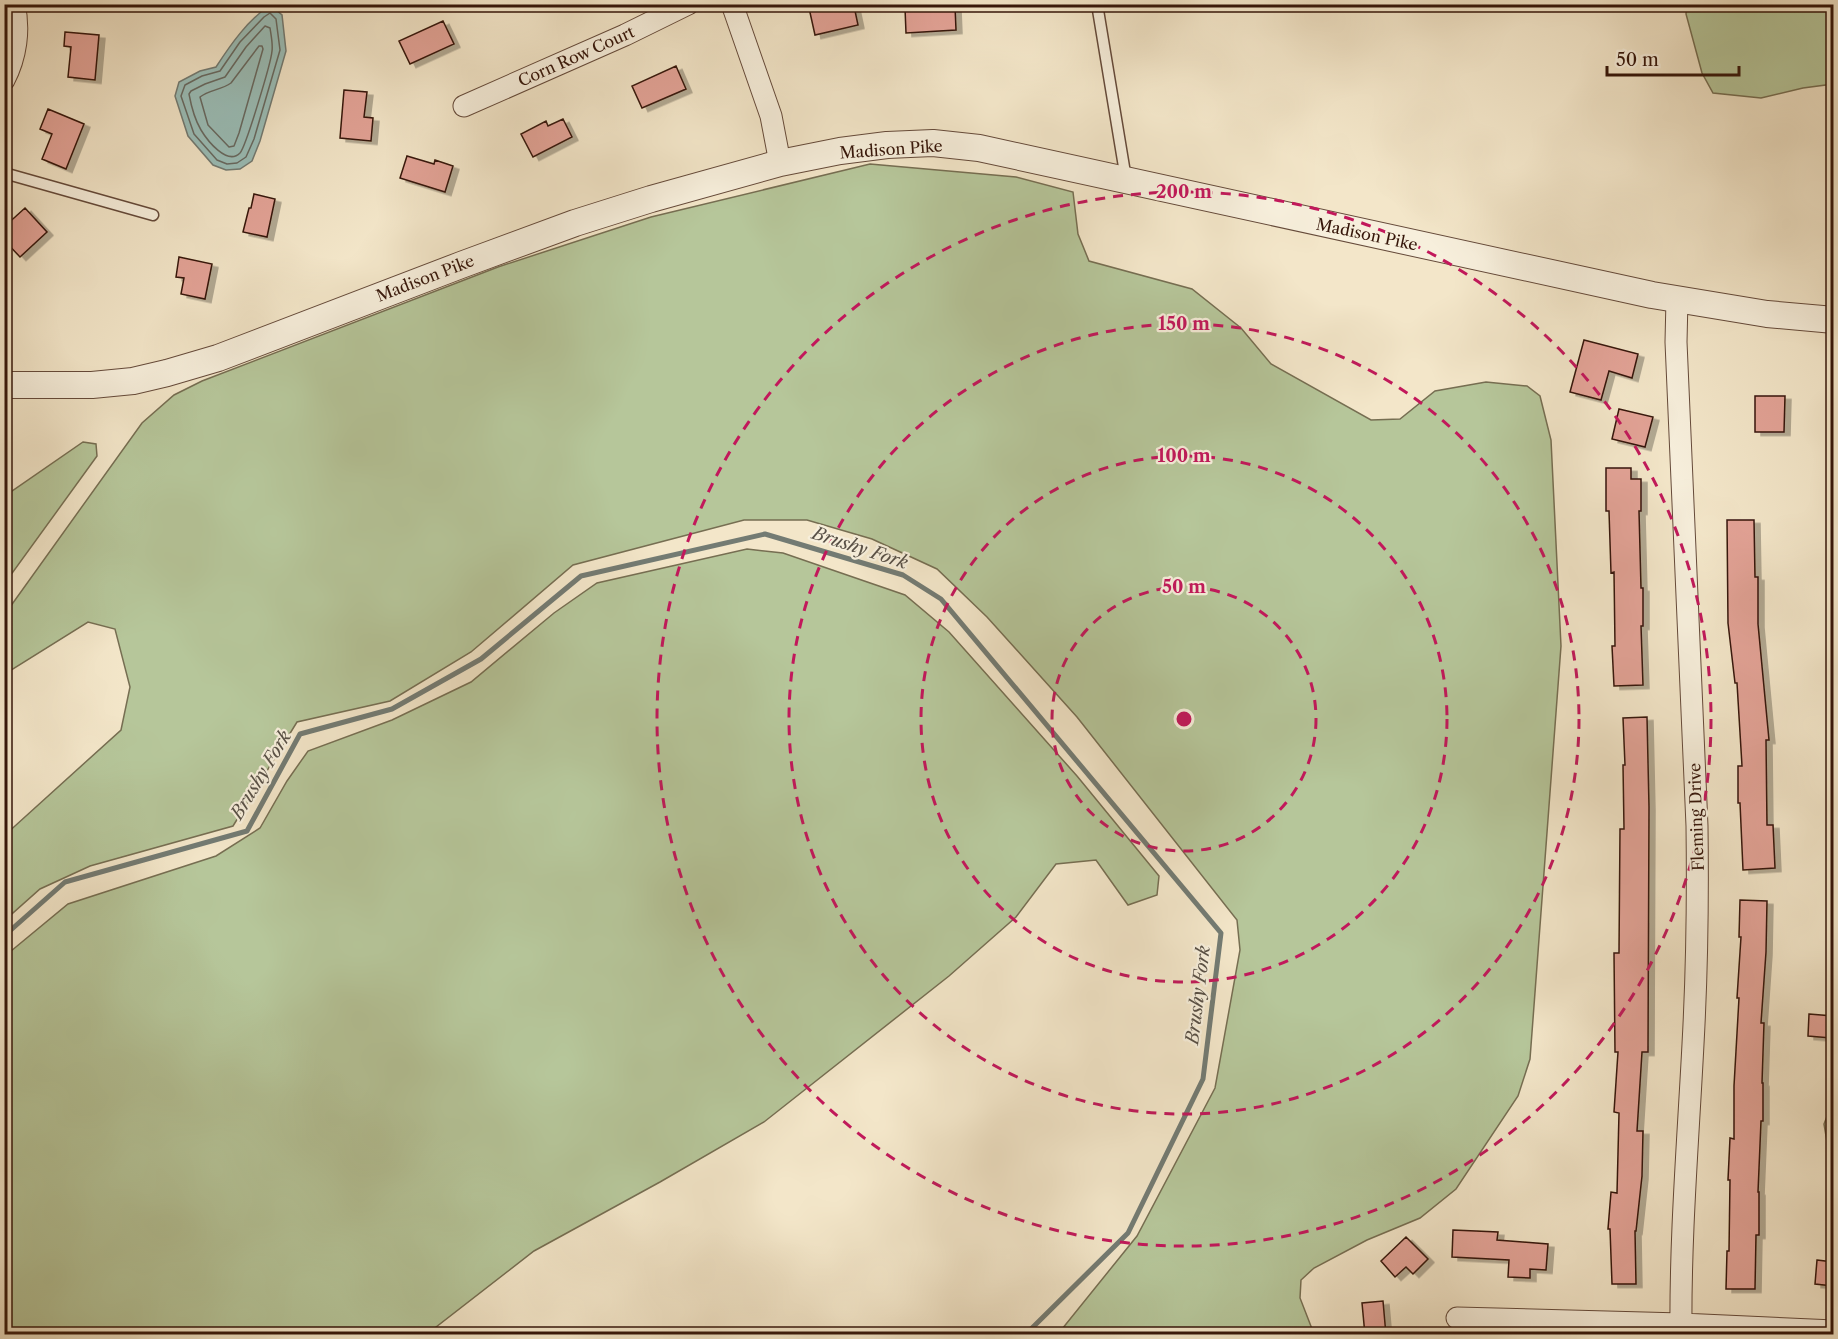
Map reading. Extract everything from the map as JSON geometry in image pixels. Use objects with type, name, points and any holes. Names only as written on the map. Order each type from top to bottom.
[{"type":"street","points":[[4,80],[12,64],[16,38],[14,4]]},
{"type":"street","name":"Corn Row Court","points":[[464,106],[625,35],[688,4]]},
{"type":"street","points":[[732,4],[771,116],[780,163]]},
{"type":"street","name":"Madison Pike","points":[[4,385],[92,385],[134,381],[177,370],[218,358],[461,264],[575,223],[651,199],[780,163],[840,151],[933,143],[979,148],[1652,295],[1767,314],[1833,320]]},
{"type":"street","name":"Fleming Drive","points":[[1677,298],[1676,342],[1697,826],[1698,906],[1681,1329]]},
{"type":"street","points":[[1457,1318],[1681,1329],[1833,1331]]},
{"type":"lane","points":[[1097,4],[1126,180]]},
{"type":"lane","points":[[4,173],[153,215]]},
{"type":"green space","points":[[1687,5],[1833,5],[1833,84],[1761,98],[1713,93],[1702,73],[1686,14]]},
{"type":"green space","points":[[870,164],[1016,177],[1073,192],[1078,234],[1089,261],[1192,289],[1241,328],[1271,364],[1371,420],[1400,419],[1435,391],[1486,382],[1527,386],[1540,396],[1551,440],[1561,646],[1530,1059],[1518,1096],[1456,1189],[1420,1218],[1367,1240],[1314,1268],[1301,1280],[1300,1298],[1314,1334],[1058,1334],[1137,1236],[1215,1088],[1240,950],[1237,920],[1077,717],[987,617],[937,569],[872,539],[807,520],[744,520],[573,565],[471,652],[390,701],[297,722],[233,826],[90,866],[40,889],[5,920],[5,835],[121,730],[130,687],[115,629],[88,622],[5,674],[5,614],[142,423],[174,395],[202,381],[498,267],[651,217]]},
{"type":"green space","points":[[83,442],[96,444],[97,456],[5,583],[5,496]]},
{"type":"green space","points":[[747,549],[783,553],[905,595],[949,632],[1077,776],[1159,876],[1157,895],[1128,905],[1096,860],[1056,864],[1016,917],[949,976],[764,1122],[534,1251],[427,1334],[5,1334],[5,956],[68,904],[216,856],[260,828],[287,781],[308,751],[392,720],[471,682],[554,613],[597,583]]},
{"type":"green space","points":[[1833,912],[1833,968],[1830,964],[1831,914]]},
{"type":"green space","points":[[1833,1101],[1834,1177],[1824,1124]]},
{"type":"water","points":[[270,5],[282,15],[286,51],[252,161],[240,169],[226,170],[213,165],[188,136],[175,96],[179,82],[200,71],[216,67],[247,26]]},
{"type":"building","points":[[824,4],[837,4],[839,10],[854,6],[858,25],[815,35],[809,8]]},
{"type":"building","points":[[955,6],[956,30],[906,33],[905,8]]},
{"type":"building","points":[[443,21],[454,44],[410,64],[399,41]]},
{"type":"building","points":[[65,32],[99,35],[95,80],[68,77],[71,47],[64,46]]},
{"type":"building","points":[[676,66],[686,89],[642,108],[632,86]]},
{"type":"building","points":[[344,90],[367,92],[364,117],[373,118],[371,141],[340,138]]},
{"type":"building","points":[[48,109],[84,124],[66,169],[42,159],[52,134],[40,129]]},
{"type":"building","points":[[563,119],[572,137],[533,157],[521,134],[546,121],[548,126]]},
{"type":"building","points":[[407,156],[434,164],[435,160],[453,166],[445,192],[400,178]]},
{"type":"building","points":[[254,194],[275,199],[267,237],[243,232]]},
{"type":"building","points":[[25,208],[47,232],[20,257],[4,240],[4,227]]},
{"type":"building","points":[[179,257],[212,264],[205,299],[181,294],[184,278],[176,277]]},
{"type":"building","points":[[1584,340],[1638,354],[1632,378],[1609,371],[1601,400],[1570,392]]},
{"type":"building","points":[[1755,396],[1785,396],[1784,432],[1755,432]]},
{"type":"building","points":[[1619,409],[1653,417],[1645,447],[1612,439]]},
{"type":"building","points":[[1606,468],[1631,468],[1631,479],[1641,479],[1641,511],[1639,511],[1641,588],[1643,588],[1643,626],[1641,626],[1643,685],[1614,686],[1612,646],[1615,646],[1614,572],[1611,573],[1609,511],[1606,511]]},
{"type":"building","points":[[1727,520],[1754,520],[1755,577],[1758,577],[1758,624],[1769,740],[1766,740],[1767,825],[1773,825],[1775,868],[1743,870],[1740,803],[1738,803],[1738,766],[1742,766],[1737,683],[1735,683],[1728,623]]},
{"type":"building","points":[[1647,717],[1648,1052],[1642,1052],[1637,1131],[1643,1131],[1642,1176],[1635,1231],[1636,1284],[1612,1284],[1610,1229],[1608,1229],[1611,1192],[1617,1193],[1619,1113],[1614,1112],[1618,1052],[1615,1052],[1614,953],[1619,953],[1620,829],[1624,829],[1623,718]]},
{"type":"building","points":[[1740,900],[1767,901],[1761,1023],[1764,1023],[1763,1121],[1761,1121],[1759,1235],[1756,1235],[1755,1289],[1726,1289],[1727,1251],[1729,1251],[1730,1138],[1734,1139],[1734,1086],[1739,998],[1737,998],[1741,937],[1739,937]]},
{"type":"building","points":[[1809,1014],[1833,1016],[1831,1038],[1808,1036]]},
{"type":"building","points":[[1453,1230],[1498,1232],[1497,1240],[1548,1244],[1546,1270],[1530,1269],[1530,1278],[1508,1277],[1509,1260],[1452,1257]]},
{"type":"building","points":[[1406,1237],[1428,1259],[1413,1274],[1406,1267],[1395,1277],[1381,1261]]},
{"type":"building","points":[[1817,1260],[1833,1262],[1833,1286],[1815,1284]]},
{"type":"building","points":[[1383,1301],[1386,1335],[1365,1335],[1362,1303]]},
{"type":"waterway","name":"Brushy Fork","points":[[4,936],[65,882],[247,831],[300,734],[392,709],[481,659],[581,576],[765,534],[903,575],[941,599],[1221,933],[1203,1079],[1128,1233],[1026,1334]]}]
